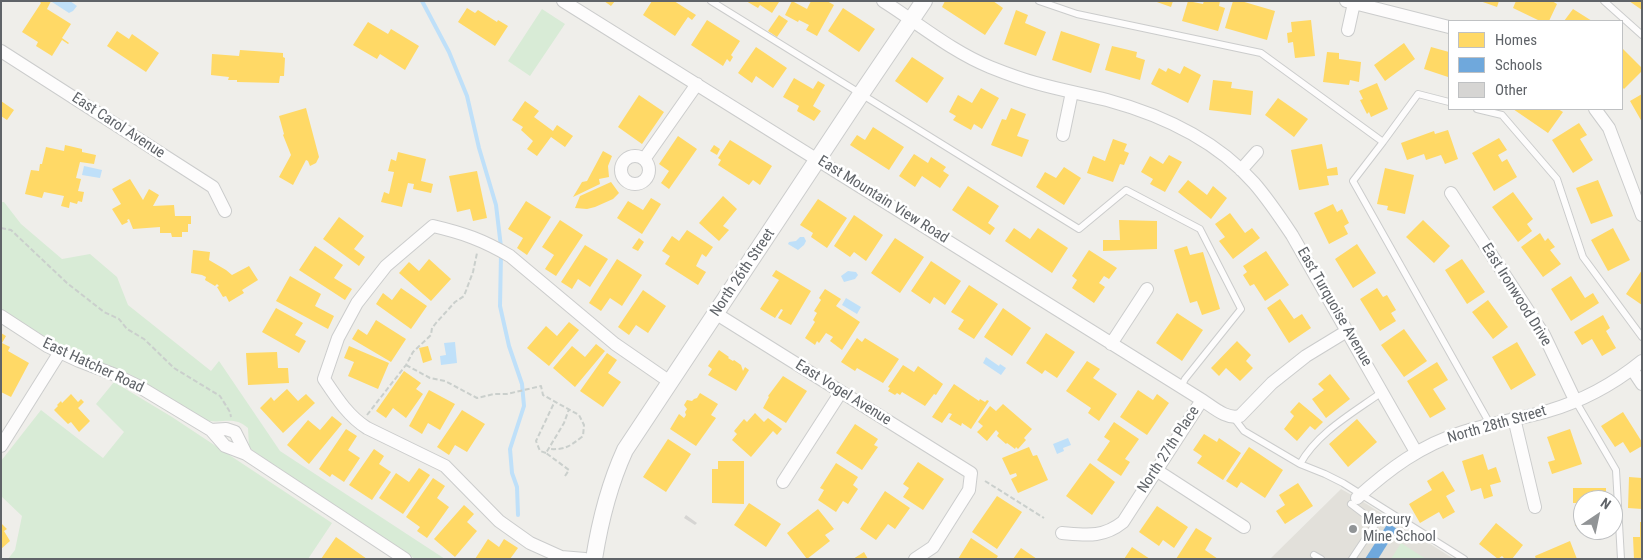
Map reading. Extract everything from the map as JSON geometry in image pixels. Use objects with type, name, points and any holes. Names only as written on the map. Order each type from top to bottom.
[{"type":"street","name":"East Mountain View Road","points":[[563,1],[1202,400]]},
{"type":"street","name":"East Turquoise Avenue","points":[[883,1],[947,44],[988,66],[1034,83],[1139,110],[1175,124],[1215,149],[1240,170],[1272,205],[1292,235],[1416,452]]},
{"type":"street","name":"North 26th Street","points":[[594,559],[601,517],[625,450],[924,1]]},
{"type":"street","points":[[1348,30],[1350,2],[1448,27]]},
{"type":"street","name":"East Carol Avenue","points":[[1,50],[213,187],[225,211]]},
{"type":"street","points":[[645,158],[697,84]]},
{"type":"street","points":[[1063,135],[1072,92]]},
{"type":"street","points":[[1596,110],[1609,128],[1642,215]]},
{"type":"street","points":[[1240,170],[1257,152]]},
{"type":"street","name":"East Ironwood Drive","points":[[1451,193],[1544,335],[1575,400]]},
{"type":"street","points":[[585,559],[559,558],[530,543],[499,520],[445,466],[360,424],[343,406],[324,378],[338,338],[357,303],[386,266],[433,226],[469,235],[486,242],[510,256],[615,344],[670,382]]},
{"type":"street","points":[[1111,344],[1146,289]]},
{"type":"street","name":"East Vogel Avenue","points":[[715,313],[971,474],[969,490],[933,547],[915,559]]},
{"type":"street","name":"East Hatcher Road","points":[[1,316],[48,346],[138,386],[211,430],[225,446],[246,454],[405,559]]},
{"type":"street","points":[[1234,418],[1245,412],[1272,384],[1306,356],[1347,331]]},
{"type":"street","points":[[1,446],[60,352]]},
{"type":"street","name":"North 28th Street","points":[[1357,499],[1381,476],[1431,444],[1462,432],[1549,410],[1575,400],[1604,388],[1642,361]]},
{"type":"street","points":[[1632,369],[1642,384]]},
{"type":"street","points":[[783,482],[841,392]]},
{"type":"street","name":"North 27th Place","points":[[1062,533],[1101,534],[1112,531],[1122,522],[1202,400],[1225,415],[1234,418]]},
{"type":"street","points":[[1514,418],[1535,507]]},
{"type":"street","name":"East Hatcher Road","points":[[211,430],[226,429],[236,432]]},
{"type":"street","points":[[236,432],[246,454]]},
{"type":"street","points":[[1156,470],[1244,527]]},
{"type":"lane","points":[[711,1],[1079,229],[1126,190],[1200,229],[1241,309],[1185,379],[1181,387]]},
{"type":"lane","points":[[1039,1],[1078,14],[1261,53],[1383,142]]},
{"type":"lane","points":[[1604,1],[1642,35]]},
{"type":"lane","points":[[1448,102],[1418,94],[1354,181],[1490,424]]},
{"type":"lane","points":[[1481,110],[1502,115],[1557,179],[1583,257],[1642,337]]},
{"type":"lane","points":[[1300,464],[1309,450],[1327,433],[1382,392]]},
{"type":"lane","points":[[1575,400],[1616,470],[1621,559]]},
{"type":"lane","points":[[1234,418],[1244,431],[1300,464],[1325,474],[1357,499],[1464,559]]},
{"type":"lane","points":[[1352,559],[1376,523],[1357,499]]},
{"type":"lane","points":[[1314,554],[1321,559]]},
{"type":"path","points":[[1,228],[11,230],[67,283],[104,312],[119,319],[128,329],[144,339],[174,368],[220,396],[230,412],[236,432]]},
{"type":"path","points":[[364,418],[406,365],[413,352],[431,335],[432,328],[436,323],[455,302],[464,296],[486,242]]},
{"type":"path","points":[[406,365],[430,378],[445,381],[477,398],[494,394],[507,394],[541,386],[543,395],[579,415],[584,425],[583,436],[570,446],[561,450],[549,449]]},
{"type":"path","points":[[554,402],[536,441],[540,451],[546,453],[569,470],[565,476]]},
{"type":"path","points":[[546,453],[564,423],[569,409]]},
{"type":"path","points":[[985,481],[1044,518]]},
{"type":"shaded area","name":"Mercury Mine School","points":[[1341,489],[1357,498],[1454,559],[1270,559]]},
{"type":"green space","points":[[542,9],[565,24],[530,76],[508,61]]},
{"type":"green space","points":[[1,202],[4,202],[21,224],[62,259],[90,254],[117,277],[128,305],[211,371],[219,361],[280,451],[445,559],[415,559],[255,452],[249,447],[248,428],[242,424],[231,421],[209,421],[203,419],[131,375],[67,351],[1,309]]},
{"type":"green space","points":[[114,382],[172,417],[332,523],[308,559],[8,559],[15,550],[22,516],[1,496],[1,461],[41,410],[103,458],[124,432],[96,404]]},
{"type":"green space","points":[[1401,543],[1426,559],[1391,559]]},
{"type":"water","points":[[70,1],[77,6],[69,13],[52,2]]},
{"type":"water","points":[[84,166],[102,170],[100,178],[82,175]]},
{"type":"water","points":[[800,237],[804,237],[806,241],[798,250],[788,244],[789,242],[796,241]]},
{"type":"water","points":[[848,271],[856,272],[858,275],[855,279],[844,282],[841,276]]},
{"type":"water","points":[[846,298],[861,307],[857,314],[842,305]]},
{"type":"water","points":[[455,342],[457,363],[441,365],[440,356],[446,355],[444,343]]},
{"type":"water","points":[[986,357],[999,366],[1000,364],[1006,368],[1001,375],[983,363]]},
{"type":"water","points":[[1068,438],[1071,445],[1063,448],[1064,451],[1057,454],[1053,444]]},
{"type":"building: Homes","points":[[39,1],[51,1],[47,9],[71,24],[62,38],[69,43],[62,40],[52,56],[36,46],[38,42],[22,32],[41,3]]},
{"type":"building: Homes","points":[[604,1],[615,1],[611,6]]},
{"type":"building: Homes","points":[[652,1],[674,1],[696,15],[692,20],[688,17],[675,36],[643,15]]},
{"type":"building: Homes","points":[[746,1],[779,2],[772,13],[760,5],[758,8]]},
{"type":"building: Homes","points":[[792,1],[807,9],[811,1],[827,1],[834,5],[817,36],[806,30],[809,25],[785,15]]},
{"type":"building: Homes","points":[[945,1],[993,1],[1003,8],[985,35],[942,7]]},
{"type":"building: Homes","points":[[1154,1],[1173,1],[1171,7]]},
{"type":"building: Homes","points":[[1188,1],[1203,4],[1204,1],[1220,1],[1219,6],[1225,8],[1218,31],[1182,21]]},
{"type":"building: Homes","points":[[1233,1],[1241,1],[1275,11],[1267,40],[1225,28]]},
{"type":"building: Homes","points":[[1480,1],[1499,1],[1497,7]]},
{"type":"building: Homes","points":[[1516,1],[1552,1],[1557,4],[1549,20],[1538,20],[1513,8]]},
{"type":"building: Homes","points":[[1629,1],[1642,1],[1642,10]]},
{"type":"building: Homes","points":[[467,8],[475,13],[478,10],[497,22],[498,20],[508,26],[495,46],[458,22]]},
{"type":"building: Homes","points":[[843,8],[875,29],[859,52],[828,31]]},
{"type":"building: Homes","points":[[1573,9],[1590,20],[1565,20]]},
{"type":"building: Homes","points":[[1016,10],[1028,15],[1025,23],[1046,32],[1036,56],[1004,44]]},
{"type":"building: Homes","points":[[779,15],[788,21],[777,37],[768,31]]},
{"type":"building: Homes","points":[[707,20],[740,41],[731,55],[733,57],[730,62],[727,59],[723,66],[691,45]]},
{"type":"building: Homes","points":[[1311,20],[1315,56],[1295,58],[1293,42],[1288,43],[1287,33],[1292,32],[1291,22]]},
{"type":"building: Homes","points":[[368,22],[388,34],[391,29],[419,46],[405,70],[380,54],[377,59],[353,45]]},
{"type":"building: Homes","points":[[117,31],[129,39],[132,34],[159,53],[146,72],[107,46]]},
{"type":"building: Homes","points":[[1061,31],[1100,44],[1091,73],[1052,60]]},
{"type":"building: Homes","points":[[1404,43],[1415,59],[1385,81],[1374,65]]},
{"type":"building: Homes","points":[[1112,46],[1137,52],[1136,57],[1145,60],[1140,80],[1105,70]]},
{"type":"building: Homes","points":[[756,47],[787,68],[773,88],[756,76],[752,83],[738,73]]},
{"type":"building: Homes","points":[[1431,47],[1448,52],[1448,77],[1424,69]]},
{"type":"building: Homes","points":[[1623,49],[1642,68],[1642,71],[1624,89]]},
{"type":"building: Homes","points":[[240,50],[283,53],[285,58],[284,76],[280,76],[279,83],[237,82],[237,80],[228,80],[229,77],[211,75],[212,54],[239,56]]},
{"type":"building: Homes","points":[[1327,52],[1339,53],[1339,59],[1361,62],[1359,82],[1350,80],[1349,85],[1323,82]]},
{"type":"building: Homes","points":[[912,57],[944,78],[927,103],[895,81]]},
{"type":"building: Homes","points":[[1184,66],[1201,75],[1188,103],[1151,84],[1159,68],[1166,72],[1168,68],[1180,74]]},
{"type":"building: Homes","points":[[794,78],[813,89],[818,81],[825,85],[813,106],[821,111],[814,121],[797,111],[799,106],[783,97]]},
{"type":"building: Homes","points":[[1213,80],[1232,82],[1231,88],[1253,91],[1251,115],[1209,110]]},
{"type":"building: Homes","points":[[1377,83],[1388,109],[1371,117],[1369,112],[1367,114],[1360,100],[1363,99],[1359,91]]},
{"type":"building: Homes","points":[[981,88],[999,98],[982,129],[974,124],[971,130],[953,120],[956,116],[949,112],[958,95],[972,103]]},
{"type":"building: Homes","points":[[1642,94],[1642,122],[1630,101]]},
{"type":"building: Homes","points":[[639,95],[664,112],[642,144],[618,127]]},
{"type":"building: Homes","points":[[1278,98],[1308,119],[1294,137],[1265,115]]},
{"type":"building: Homes","points":[[1,101],[14,110],[7,120],[1,116]]},
{"type":"building: Homes","points":[[525,101],[539,111],[534,117],[553,131],[557,125],[573,136],[565,147],[551,137],[537,156],[527,149],[533,141],[521,130],[523,127],[512,120]]},
{"type":"building: Homes","points":[[306,108],[319,157],[316,163],[310,166],[306,160],[293,185],[279,177],[291,155],[283,135],[279,116]]},
{"type":"building: Homes","points":[[1011,108],[1026,114],[1017,136],[1029,140],[1022,157],[991,145],[1002,119],[1006,120]]},
{"type":"building: Homes","points":[[1514,110],[1560,110],[1563,112],[1548,133]]},
{"type":"building: Homes","points":[[1579,123],[1587,135],[1580,139],[1593,160],[1573,173],[1552,140]]},
{"type":"building: Homes","points":[[873,127],[904,147],[889,170],[850,145],[857,135],[865,140]]},
{"type":"building: Homes","points":[[1448,130],[1458,159],[1445,164],[1441,155],[1426,160],[1424,154],[1407,160],[1401,143],[1434,131],[1435,134]]},
{"type":"building: Homes","points":[[678,136],[697,149],[669,189],[661,183],[669,171],[659,164]]},
{"type":"building: Homes","points":[[1499,138],[1507,150],[1498,155],[1502,162],[1507,159],[1517,177],[1494,191],[1472,153]]},
{"type":"building: Homes","points":[[1113,139],[1127,144],[1124,151],[1129,153],[1124,165],[1120,164],[1113,182],[1087,173],[1093,156],[1105,161]]},
{"type":"building: Homes","points":[[730,140],[772,166],[760,185],[753,180],[749,185],[718,165],[721,160],[718,158]]},
{"type":"building: Homes","points":[[1322,144],[1327,169],[1337,167],[1338,175],[1327,176],[1329,185],[1299,190],[1291,150]]},
{"type":"building: Homes","points":[[65,145],[96,155],[94,164],[80,162],[76,178],[81,179],[78,191],[84,192],[82,202],[78,201],[77,204],[70,202],[69,208],[61,206],[64,196],[44,192],[42,198],[25,194],[31,170],[39,171],[46,147],[64,151]]},
{"type":"building: Homes","points":[[714,145],[720,149],[717,155],[710,151]]},
{"type":"building: Homes","points":[[603,151],[612,156],[608,166],[609,177],[599,179],[600,184],[573,197],[582,182],[587,181]]},
{"type":"building: Homes","points":[[398,152],[426,159],[421,181],[433,184],[431,193],[413,189],[414,184],[408,183],[402,207],[381,202],[384,192],[389,194],[394,172],[388,171],[391,159],[396,161]]},
{"type":"building: Homes","points":[[914,154],[928,163],[931,157],[946,167],[943,171],[949,175],[940,188],[922,176],[915,187],[899,176]]},
{"type":"building: Homes","points":[[1169,155],[1182,162],[1165,192],[1150,184],[1153,179],[1141,172],[1150,156],[1163,164]]},
{"type":"building: Homes","points":[[1064,167],[1081,178],[1064,205],[1036,187],[1045,172],[1056,178]]},
{"type":"building: Homes","points":[[1385,168],[1414,175],[1405,214],[1387,210],[1388,206],[1377,204]]},
{"type":"building: Homes","points":[[477,171],[487,218],[473,221],[470,209],[457,212],[449,176]]},
{"type":"building: Homes","points":[[130,179],[143,200],[149,189],[159,195],[153,206],[174,205],[175,216],[191,216],[188,232],[182,232],[182,237],[172,237],[171,233],[160,233],[160,227],[133,229],[129,219],[127,220],[128,222],[122,225],[112,209],[121,204],[112,189]]},
{"type":"building: Homes","points":[[1188,180],[1207,195],[1213,186],[1227,198],[1211,219],[1178,192]]},
{"type":"building: Homes","points":[[1598,180],[1613,216],[1591,224],[1576,188]]},
{"type":"building: Homes","points":[[611,182],[619,193],[613,199],[587,209],[575,208],[580,196]]},
{"type":"building: Homes","points":[[968,186],[999,206],[988,223],[995,228],[990,235],[952,210]]},
{"type":"building: Homes","points":[[1513,192],[1533,219],[1527,224],[1532,231],[1518,242],[1492,207]]},
{"type":"building: Homes","points":[[723,196],[737,209],[723,226],[729,230],[719,241],[699,223]]},
{"type":"building: Homes","points":[[651,198],[661,204],[642,234],[617,218],[628,201],[643,210]]},
{"type":"building: Homes","points":[[818,199],[847,218],[827,248],[811,237],[813,233],[800,225]]},
{"type":"building: Homes","points":[[526,201],[551,217],[527,255],[517,248],[523,238],[508,229]]},
{"type":"building: Homes","points":[[1333,204],[1337,212],[1342,209],[1349,223],[1344,226],[1348,234],[1329,244],[1314,213]]},
{"type":"building: Homes","points":[[1230,213],[1245,233],[1252,228],[1260,238],[1233,259],[1219,241],[1225,237],[1215,224]]},
{"type":"building: Homes","points":[[854,215],[883,235],[866,261],[854,252],[850,257],[834,246]]},
{"type":"building: Homes","points":[[339,217],[364,236],[354,249],[365,257],[359,266],[323,239]]},
{"type":"building: Homes","points":[[560,220],[583,235],[556,276],[545,269],[554,255],[542,247]]},
{"type":"building: Homes","points":[[1119,220],[1157,221],[1157,249],[1103,251],[1103,240],[1120,240]]},
{"type":"building: Homes","points":[[1423,220],[1450,246],[1434,263],[1406,237]]},
{"type":"building: Homes","points":[[1014,228],[1030,239],[1038,228],[1068,248],[1052,273],[1005,241]]},
{"type":"building: Homes","points":[[1613,228],[1630,260],[1608,271],[1591,240]]},
{"type":"building: Homes","points":[[687,230],[713,247],[706,257],[702,254],[696,266],[706,272],[698,285],[665,264],[670,256],[662,251],[672,236],[679,241]]},
{"type":"building: Homes","points":[[1540,233],[1545,241],[1548,238],[1555,247],[1550,250],[1561,264],[1543,277],[1521,247]]},
{"type":"building: Homes","points":[[639,238],[644,242],[638,251],[632,248]]},
{"type":"building: Homes","points":[[895,238],[924,257],[900,293],[871,273]]},
{"type":"building: Homes","points":[[1357,244],[1376,273],[1353,288],[1335,259]]},
{"type":"building: Homes","points":[[585,245],[608,259],[590,287],[578,279],[572,289],[561,282]]},
{"type":"building: Homes","points":[[315,246],[343,265],[334,278],[352,289],[345,300],[299,270]]},
{"type":"building: Homes","points":[[1187,246],[1190,255],[1203,252],[1220,309],[1202,315],[1197,301],[1190,303],[1174,250]]},
{"type":"building: Homes","points":[[193,250],[210,252],[209,260],[232,275],[249,266],[258,280],[242,290],[244,293],[229,302],[226,296],[223,297],[217,284],[215,286],[205,280],[206,277],[191,273]]},
{"type":"building: Homes","points":[[1089,250],[1117,268],[1109,279],[1104,276],[1099,283],[1105,287],[1094,303],[1072,288],[1077,280],[1072,276]]},
{"type":"building: Homes","points":[[1266,251],[1289,285],[1265,301],[1254,284],[1250,286],[1243,275],[1247,272],[1243,266]]},
{"type":"building: Homes","points":[[429,259],[451,279],[431,301],[399,273],[409,262],[419,271]]},
{"type":"building: Homes","points":[[617,259],[642,275],[622,306],[610,298],[601,311],[589,303]]},
{"type":"building: Homes","points":[[1462,259],[1485,292],[1467,304],[1445,270]]},
{"type":"building: Homes","points":[[931,261],[961,281],[945,305],[934,297],[930,304],[911,291]]},
{"type":"building: Homes","points":[[776,270],[811,291],[791,325],[778,318],[783,310],[781,309],[775,318],[760,309],[779,280],[772,276]]},
{"type":"building: Homes","points":[[1642,270],[1642,305],[1626,294]]},
{"type":"building: Homes","points":[[290,276],[321,294],[315,306],[334,316],[328,329],[276,301]]},
{"type":"building: Homes","points":[[1571,276],[1585,298],[1593,293],[1599,303],[1571,321],[1551,289]]},
{"type":"building: Homes","points":[[969,285],[998,304],[974,339],[958,329],[964,320],[951,312]]},
{"type":"building: Homes","points":[[401,288],[427,306],[411,329],[376,304],[383,293],[392,300]]},
{"type":"building: Homes","points":[[1377,288],[1383,297],[1387,295],[1396,310],[1391,313],[1396,321],[1380,331],[1360,299]]},
{"type":"building: Homes","points":[[825,289],[841,299],[836,306],[860,322],[842,350],[830,341],[833,337],[826,333],[819,343],[817,341],[815,345],[805,338],[815,322],[813,320],[817,313],[814,311]]},
{"type":"building: Homes","points":[[643,290],[666,306],[648,333],[636,325],[629,335],[618,327]]},
{"type":"building: Homes","points":[[1280,299],[1294,319],[1302,314],[1311,328],[1289,343],[1267,308]]},
{"type":"building: Homes","points":[[1488,300],[1508,327],[1493,339],[1472,312]]},
{"type":"building: Homes","points":[[276,308],[303,323],[295,335],[306,341],[299,353],[262,332]]},
{"type":"building: Homes","points":[[1003,308],[1031,328],[1012,356],[984,337]]},
{"type":"building: Homes","points":[[1177,313],[1203,330],[1182,361],[1156,343]]},
{"type":"building: Homes","points":[[1603,315],[1610,328],[1606,331],[1616,348],[1602,356],[1592,339],[1582,345],[1574,332]]},
{"type":"building: Homes","points":[[376,320],[406,339],[391,362],[352,339],[358,329],[367,335]]},
{"type":"building: Homes","points":[[569,322],[579,330],[549,366],[527,348],[546,326],[557,336]]},
{"type":"building: Homes","points":[[1404,329],[1427,361],[1404,377],[1381,345]]},
{"type":"building: Homes","points":[[1,333],[6,336],[2,343],[10,347],[8,351],[29,363],[11,397],[1,392]]},
{"type":"building: Homes","points":[[1046,333],[1075,352],[1057,378],[1045,370],[1042,374],[1026,363]]},
{"type":"building: Homes","points":[[857,338],[862,342],[865,338],[899,359],[883,383],[857,368],[855,371],[841,362]]},
{"type":"building: Homes","points":[[1237,341],[1251,355],[1246,361],[1253,368],[1240,381],[1226,368],[1219,376],[1211,368]]},
{"type":"building: Homes","points":[[1517,342],[1536,375],[1511,390],[1492,357]]},
{"type":"building: Homes","points":[[596,344],[605,351],[575,387],[553,368],[572,346],[585,357]]},
{"type":"building: Homes","points":[[349,346],[389,363],[378,389],[348,376],[354,362],[344,358]]},
{"type":"building: Homes","points":[[428,346],[432,360],[423,363],[419,348]]},
{"type":"building: Homes","points":[[719,350],[728,358],[741,365],[743,371],[745,367],[749,370],[736,391],[708,375],[712,369],[708,366]]},
{"type":"building: Homes","points":[[277,352],[278,368],[288,368],[289,383],[248,385],[246,353]]},
{"type":"building: Homes","points":[[607,353],[617,360],[608,373],[621,382],[603,407],[580,391]]},
{"type":"building: Homes","points":[[1087,361],[1100,369],[1093,378],[1117,394],[1099,421],[1088,413],[1091,408],[1066,391]]},
{"type":"building: Homes","points":[[1437,362],[1448,380],[1433,389],[1446,409],[1430,418],[1407,381]]},
{"type":"building: Homes","points":[[903,365],[914,372],[918,366],[943,384],[936,395],[934,394],[925,406],[902,392],[900,395],[897,393],[895,395],[888,391],[890,388],[888,387]]},
{"type":"building: Homes","points":[[404,371],[421,383],[416,389],[423,394],[406,418],[393,408],[386,418],[376,411]]},
{"type":"building: Homes","points":[[1330,374],[1350,399],[1326,418],[1312,399],[1324,390],[1318,384]]},
{"type":"building: Homes","points":[[783,376],[807,391],[786,423],[763,408],[768,396]]},
{"type":"building: Homes","points":[[954,384],[979,401],[980,399],[985,402],[989,401],[971,429],[962,423],[961,426],[949,419],[952,414],[949,413],[942,423],[932,417]]},
{"type":"building: Homes","points":[[287,389],[298,401],[306,394],[315,403],[283,433],[260,408],[271,397],[274,401]]},
{"type":"building: Homes","points":[[429,390],[455,404],[440,430],[428,423],[422,434],[409,426]]},
{"type":"building: Homes","points":[[1138,390],[1153,400],[1157,394],[1169,403],[1147,435],[1120,417]]},
{"type":"building: Homes","points":[[700,393],[718,404],[711,415],[716,418],[696,446],[670,429],[679,414],[684,418],[686,415],[687,409],[684,405],[687,400],[692,401]]},
{"type":"building: Homes","points":[[71,394],[78,402],[81,399],[84,402],[78,408],[90,421],[79,432],[71,422],[68,424],[54,410],[61,401],[62,403]]},
{"type":"building: Homes","points":[[1299,402],[1323,422],[1315,430],[1310,426],[1297,441],[1284,429],[1294,416],[1290,412]]},
{"type":"building: Homes","points":[[1003,404],[1032,429],[1018,449],[1006,444],[997,436],[999,433],[996,430],[987,441],[977,432],[983,426],[978,422],[990,406],[996,411]]},
{"type":"building: Homes","points":[[462,410],[485,424],[467,452],[455,445],[449,455],[437,447]]},
{"type":"building: Homes","points":[[1623,412],[1642,442],[1642,446],[1630,453],[1623,442],[1615,447],[1601,426]]},
{"type":"building: Homes","points":[[755,413],[764,422],[768,418],[782,429],[777,435],[773,431],[751,457],[732,440],[737,434],[734,431],[744,419],[747,422]]},
{"type":"building: Homes","points":[[332,416],[342,424],[309,464],[287,445],[308,420],[320,430]]},
{"type":"building: Homes","points":[[1357,419],[1377,442],[1348,467],[1329,444]]},
{"type":"building: Homes","points":[[1114,422],[1139,439],[1125,459],[1130,462],[1121,476],[1097,460],[1110,441],[1104,437]]},
{"type":"building: Homes","points":[[855,424],[878,439],[874,445],[878,447],[862,470],[836,453]]},
{"type":"building: Homes","points":[[346,429],[357,436],[348,450],[360,458],[344,482],[332,474],[330,477],[319,469]]},
{"type":"building: Homes","points":[[1570,429],[1582,464],[1552,474],[1548,462],[1555,460],[1547,437]]},
{"type":"building: Homes","points":[[1204,434],[1217,442],[1219,438],[1241,453],[1223,480],[1197,463],[1202,456],[1193,450]]},
{"type":"building: Homes","points":[[668,439],[691,454],[666,492],[643,477]]},
{"type":"building: Homes","points":[[1029,447],[1033,456],[1037,455],[1048,480],[1018,493],[1011,479],[1017,476],[1016,473],[1010,475],[1002,458]]},
{"type":"building: Homes","points":[[1249,447],[1283,470],[1265,498],[1241,482],[1237,488],[1226,481]]},
{"type":"building: Homes","points":[[374,449],[384,456],[379,464],[391,472],[372,500],[349,485]]},
{"type":"building: Homes","points":[[1483,454],[1488,470],[1496,467],[1501,482],[1490,485],[1493,496],[1484,499],[1481,488],[1471,491],[1462,461]]},
{"type":"building: Homes","points":[[718,461],[744,461],[744,504],[712,503],[712,469],[718,469]]},
{"type":"building: Homes","points":[[918,462],[944,479],[923,510],[903,497],[909,488],[903,484]]},
{"type":"building: Homes","points":[[836,463],[858,477],[853,485],[858,489],[848,504],[843,501],[836,512],[818,500],[824,490],[820,488]]},
{"type":"building: Homes","points":[[1090,463],[1115,482],[1092,515],[1066,496]]},
{"type":"building: Homes","points":[[419,468],[430,475],[403,514],[379,498],[396,473],[409,482]]},
{"type":"building: Homes","points":[[1443,471],[1455,491],[1446,496],[1455,512],[1443,519],[1439,512],[1420,523],[1409,504],[1432,490],[1427,481]]},
{"type":"building: Homes","points":[[1629,477],[1642,478],[1642,509],[1628,508]]},
{"type":"building: Homes","points":[[433,478],[445,486],[437,498],[449,507],[427,538],[417,531],[420,527],[406,517]]},
{"type":"building: Homes","points":[[1298,483],[1313,506],[1285,524],[1276,511],[1285,505],[1279,495]]},
{"type":"building: Homes","points":[[1573,488],[1606,488],[1606,490],[1573,490]]},
{"type":"building: Homes","points":[[885,491],[910,508],[895,529],[888,524],[876,540],[860,529]]},
{"type":"building: Homes","points":[[997,496],[1022,512],[997,549],[972,532]]},
{"type":"building: Homes","points":[[749,503],[781,524],[766,547],[734,525]]},
{"type":"building: Homes","points":[[464,505],[474,514],[467,522],[477,531],[455,557],[434,539]]},
{"type":"building: Homes","points":[[1157,506],[1188,527],[1174,548],[1163,540],[1159,546],[1139,532]]},
{"type":"building: Homes","points":[[818,509],[834,529],[825,535],[830,541],[807,559],[787,533]]},
{"type":"building: Homes","points":[[1640,522],[1642,522],[1642,559],[1634,559],[1633,537],[1640,537]]},
{"type":"building: Homes","points":[[1,523],[7,529],[4,531],[10,541],[1,549]]},
{"type":"building: Homes","points":[[1496,523],[1523,545],[1512,559],[1505,559],[1502,556],[1498,559],[1479,544]]},
{"type":"building: Homes","points":[[1196,528],[1212,538],[1205,550],[1218,559],[1176,559]]},
{"type":"building: Homes","points":[[336,537],[367,559],[321,559]]},
{"type":"building: Homes","points":[[971,538],[998,556],[996,559],[958,559]]},
{"type":"building: Homes","points":[[488,539],[499,547],[504,539],[518,548],[510,559],[475,559]]},
{"type":"building: Homes","points":[[1570,541],[1577,559],[1536,559],[1535,556]]},
{"type":"building: Homes","points":[[1132,547],[1150,559],[1124,559]]},
{"type":"building: Homes","points":[[1021,548],[1037,559],[1013,559]]},
{"type":"building: Homes","points":[[864,552],[868,559],[853,559]]},
{"type":"building: Schools","points":[[1388,523],[1397,529],[1378,559],[1365,559]]},
{"type":"building: Other","points":[[686,515],[697,523],[695,525],[684,518]]},
{"type":"waterway","points":[[422,1],[449,52],[467,96],[479,148],[496,205],[501,247]]},
{"type":"waterway","points":[[501,254],[500,306],[509,346],[522,384],[524,406],[510,449],[512,473],[517,487],[518,515]]},
{"type":"place","name":"Mercury Mine School","points":[[1353,529]]}]
